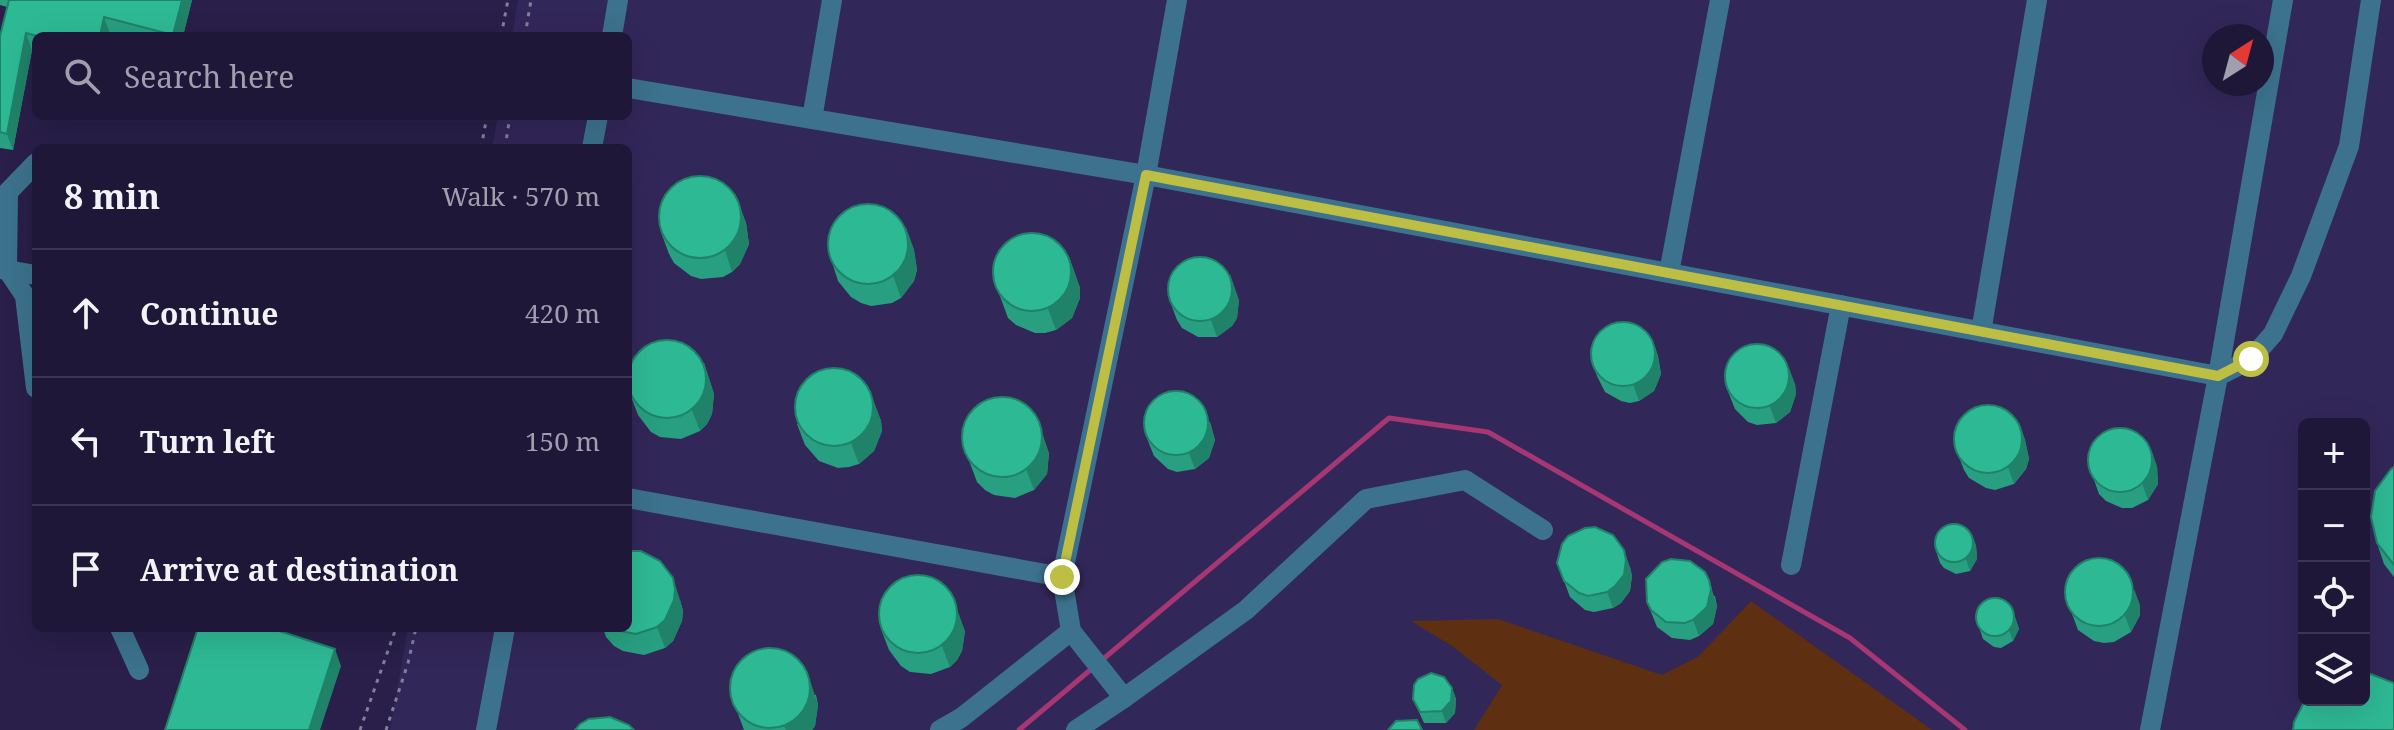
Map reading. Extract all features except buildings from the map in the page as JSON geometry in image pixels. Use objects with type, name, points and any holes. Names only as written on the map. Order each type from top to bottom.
[{"type":"lane","points":[[613,32],[618,0]]},
{"type":"lane","points":[[812,119],[832,0]]},
{"type":"lane","points":[[1124,698],[1071,631],[1062,577],[1146,175],[1177,0]]},
{"type":"lane","points":[[1669,273],[1720,0]]},
{"type":"lane","points":[[1981,332],[2037,0]]},
{"type":"lane","points":[[2150,730],[2218,376],[2283,0]]},
{"type":"lane","points":[[632,89],[1146,175],[2218,376],[2251,359],[2273,334],[2301,276],[2349,146],[2371,0]]},
{"type":"lane","points":[[593,144],[597,120]]},
{"type":"lane","points":[[32,167],[8,192],[3,269],[25,296],[32,355]]},
{"type":"lane","points":[[3,269],[32,274]]},
{"type":"lane","points":[[1791,565],[1841,305]]},
{"type":"lane","points":[[1076,730],[1246,610],[1366,499],[1465,480],[1543,530]]},
{"type":"lane","points":[[632,499],[1062,577]]},
{"type":"lane","points":[[940,730],[961,718],[1071,631]]},
{"type":"lane","points":[[122,632],[139,670]]},
{"type":"lane","points":[[486,730],[504,632]]},
{"type":"path","points":[[502,32],[508,0]]},
{"type":"path","points":[[526,32],[531,0]]},
{"type":"path","points":[[482,144],[486,120]]},
{"type":"path","points":[[506,144],[509,120]]},
{"type":"path","points":[[360,730],[395,632]]},
{"type":"path","points":[[386,730],[415,632]]},
{"type":"shaded area","points":[[518,0],[2394,0],[2394,730],[390,730],[407,632],[632,632],[632,144],[493,144],[497,120],[632,120],[632,32],[513,32]]},
{"type":"shaded area","points":[[1751,601],[1932,730],[1474,730],[1502,685],[1452,646],[1411,621],[1498,619],[1662,675],[1699,656]]},
{"type":"waterway","points":[[1102,660],[1389,418],[1488,432],[1850,638],[1965,730]]},
{"type":"waterway","points":[[1019,730],[1095,666]]},
{"type":"route","points":[[1062,577],[1146,175],[2218,376],[2251,359]]}]
